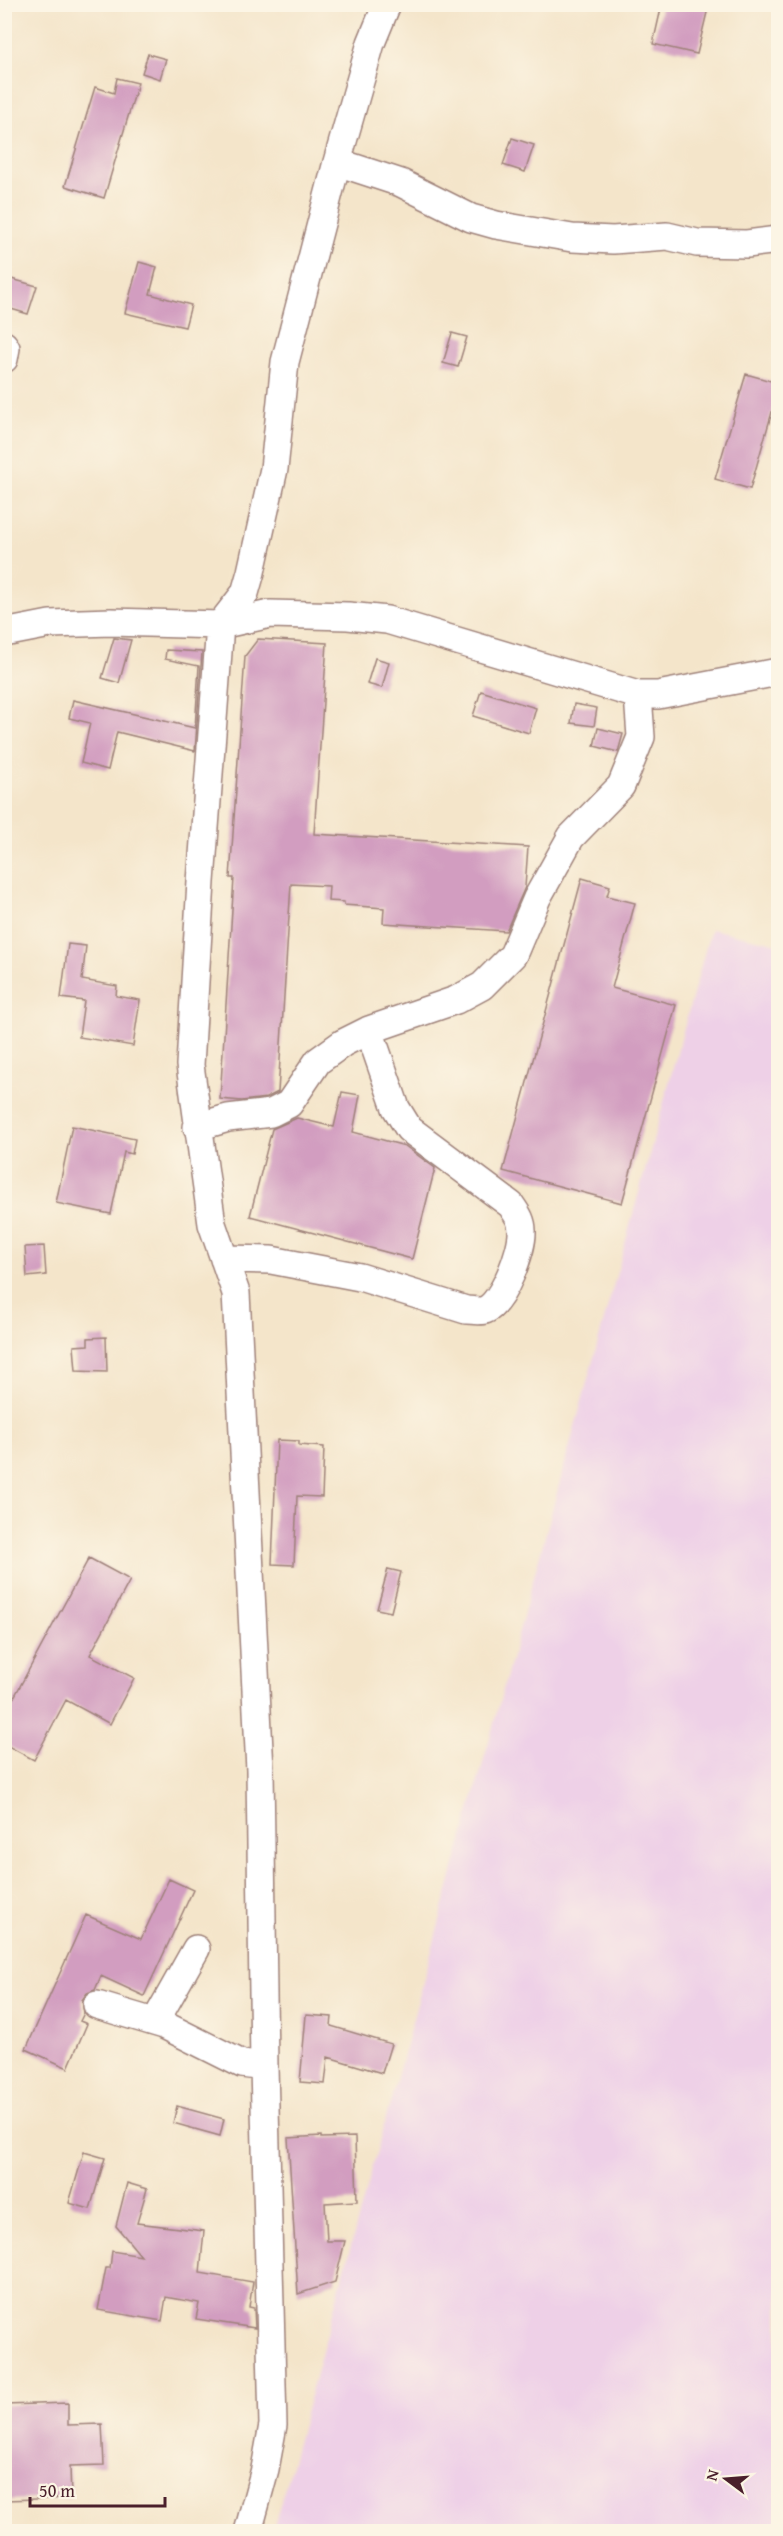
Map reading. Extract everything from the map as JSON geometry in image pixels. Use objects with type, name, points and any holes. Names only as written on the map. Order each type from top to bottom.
[{"type":"street","points":[[248,2532],[265,2469],[273,2425],[264,2067],[260,1770],[236,1293],[212,1224],[190,1065],[220,625],[244,593],[251,572],[274,469],[285,362],[337,162],[371,43],[387,4]]},
{"type":"street","points":[[337,162],[401,183],[471,218],[496,225],[572,238],[613,240],[667,236],[697,243],[747,244],[778,240]]},
{"type":"street","points":[[4,345],[6,348],[4,359]]},
{"type":"street","points":[[4,633],[50,624],[111,622],[220,625],[270,614],[348,616],[387,620],[638,695],[658,695],[778,672]]},
{"type":"street","points":[[197,1127],[228,1118],[272,1113],[289,1104],[318,1061],[343,1043],[369,1030],[456,1000],[482,986],[513,955],[537,898],[571,837],[621,786],[641,737],[638,695]]},
{"type":"street","points":[[224,1259],[271,1260],[360,1277],[466,1310],[484,1310],[495,1303],[507,1286],[523,1233],[520,1219],[511,1206],[409,1129],[396,1108],[369,1030]]},
{"type":"street","points":[[155,2022],[196,1949]]},
{"type":"street","points":[[97,2005],[155,2022],[242,2064],[264,2067]]},
{"type":"shaded area","points":[[711,929],[778,944],[778,2531],[273,2531]]},
{"type":"building","points":[[662,4],[709,4],[697,54],[653,44]]},
{"type":"building","points":[[148,54],[166,59],[160,79],[142,73]]},
{"type":"building","points":[[117,78],[138,83],[104,198],[65,186],[95,87],[114,93]]},
{"type":"building","points":[[512,138],[534,145],[525,172],[503,165]]},
{"type":"building","points":[[139,262],[157,267],[150,294],[191,305],[185,327],[125,313]]},
{"type":"building","points":[[4,277],[37,286],[28,314],[4,307]]},
{"type":"building","points":[[452,333],[467,337],[458,367],[443,363]]},
{"type":"building","points":[[746,374],[778,383],[778,391],[750,489],[715,479]]},
{"type":"building","points":[[114,638],[131,640],[119,683],[102,678]]},
{"type":"building","points":[[258,639],[327,643],[314,834],[528,847],[525,887],[506,931],[383,923],[384,908],[344,905],[344,902],[328,901],[329,886],[291,884],[278,1092],[266,1098],[242,1101],[220,1099],[234,878],[230,878],[245,656]]},
{"type":"building","points":[[166,650],[202,652],[195,751],[117,732],[108,770],[81,763],[90,723],[69,718],[73,700],[195,728],[199,666],[165,659]]},
{"type":"building","points":[[375,658],[389,662],[382,688],[367,684]]},
{"type":"building","points":[[481,691],[536,708],[529,733],[473,716]]},
{"type":"building","points":[[574,704],[597,708],[594,726],[571,723]]},
{"type":"building","points":[[598,728],[623,734],[618,752],[594,746]]},
{"type":"building","points":[[582,878],[610,886],[607,896],[635,903],[612,988],[676,1005],[622,1203],[503,1171]]},
{"type":"building","points":[[68,944],[86,946],[82,980],[117,986],[116,996],[140,1000],[133,1046],[79,1037],[84,1001],[61,998]]},
{"type":"building","points":[[342,1092],[360,1095],[353,1132],[405,1146],[435,1168],[412,1259],[250,1216],[272,1129],[297,1118],[334,1127]]},
{"type":"building","points":[[72,1126],[135,1139],[132,1154],[124,1152],[111,1214],[56,1203]]},
{"type":"building","points":[[44,1246],[46,1275],[27,1277],[25,1247]]},
{"type":"building","points":[[106,1337],[107,1372],[76,1371],[74,1346],[88,1345],[88,1338]]},
{"type":"building","points":[[277,1440],[299,1441],[299,1445],[324,1447],[322,1497],[297,1496],[294,1565],[272,1564]]},
{"type":"building","points":[[89,1558],[130,1580],[90,1655],[134,1678],[110,1724],[66,1700],[34,1760],[4,1744],[4,1716]]},
{"type":"building","points":[[388,1569],[401,1572],[391,1612],[377,1609]]},
{"type":"building","points":[[169,1879],[193,1890],[144,1996],[101,1976],[95,1990],[87,1993],[82,2000],[84,2013],[80,2021],[87,2024],[68,2068],[26,2049],[86,1915],[141,1939]]},
{"type":"building","points":[[306,2015],[332,2017],[331,2026],[391,2044],[382,2073],[328,2057],[325,2084],[300,2082]]},
{"type":"building","points":[[177,2106],[224,2119],[220,2136],[173,2123]]},
{"type":"building","points":[[321,2136],[321,2138],[355,2137],[357,2201],[325,2203],[327,2241],[345,2241],[335,2282],[298,2294],[288,2138]]},
{"type":"building","points":[[84,2152],[105,2158],[90,2209],[69,2203]]},
{"type":"building","points":[[127,2183],[147,2189],[137,2223],[204,2231],[200,2273],[253,2282],[249,2307],[254,2308],[255,2328],[196,2319],[199,2303],[166,2297],[162,2321],[98,2310],[106,2268],[110,2268],[112,2251],[141,2256],[116,2226]]},
{"type":"building","points":[[68,2403],[68,2425],[102,2424],[104,2465],[70,2466],[71,2498],[4,2500],[4,2405]]}]
